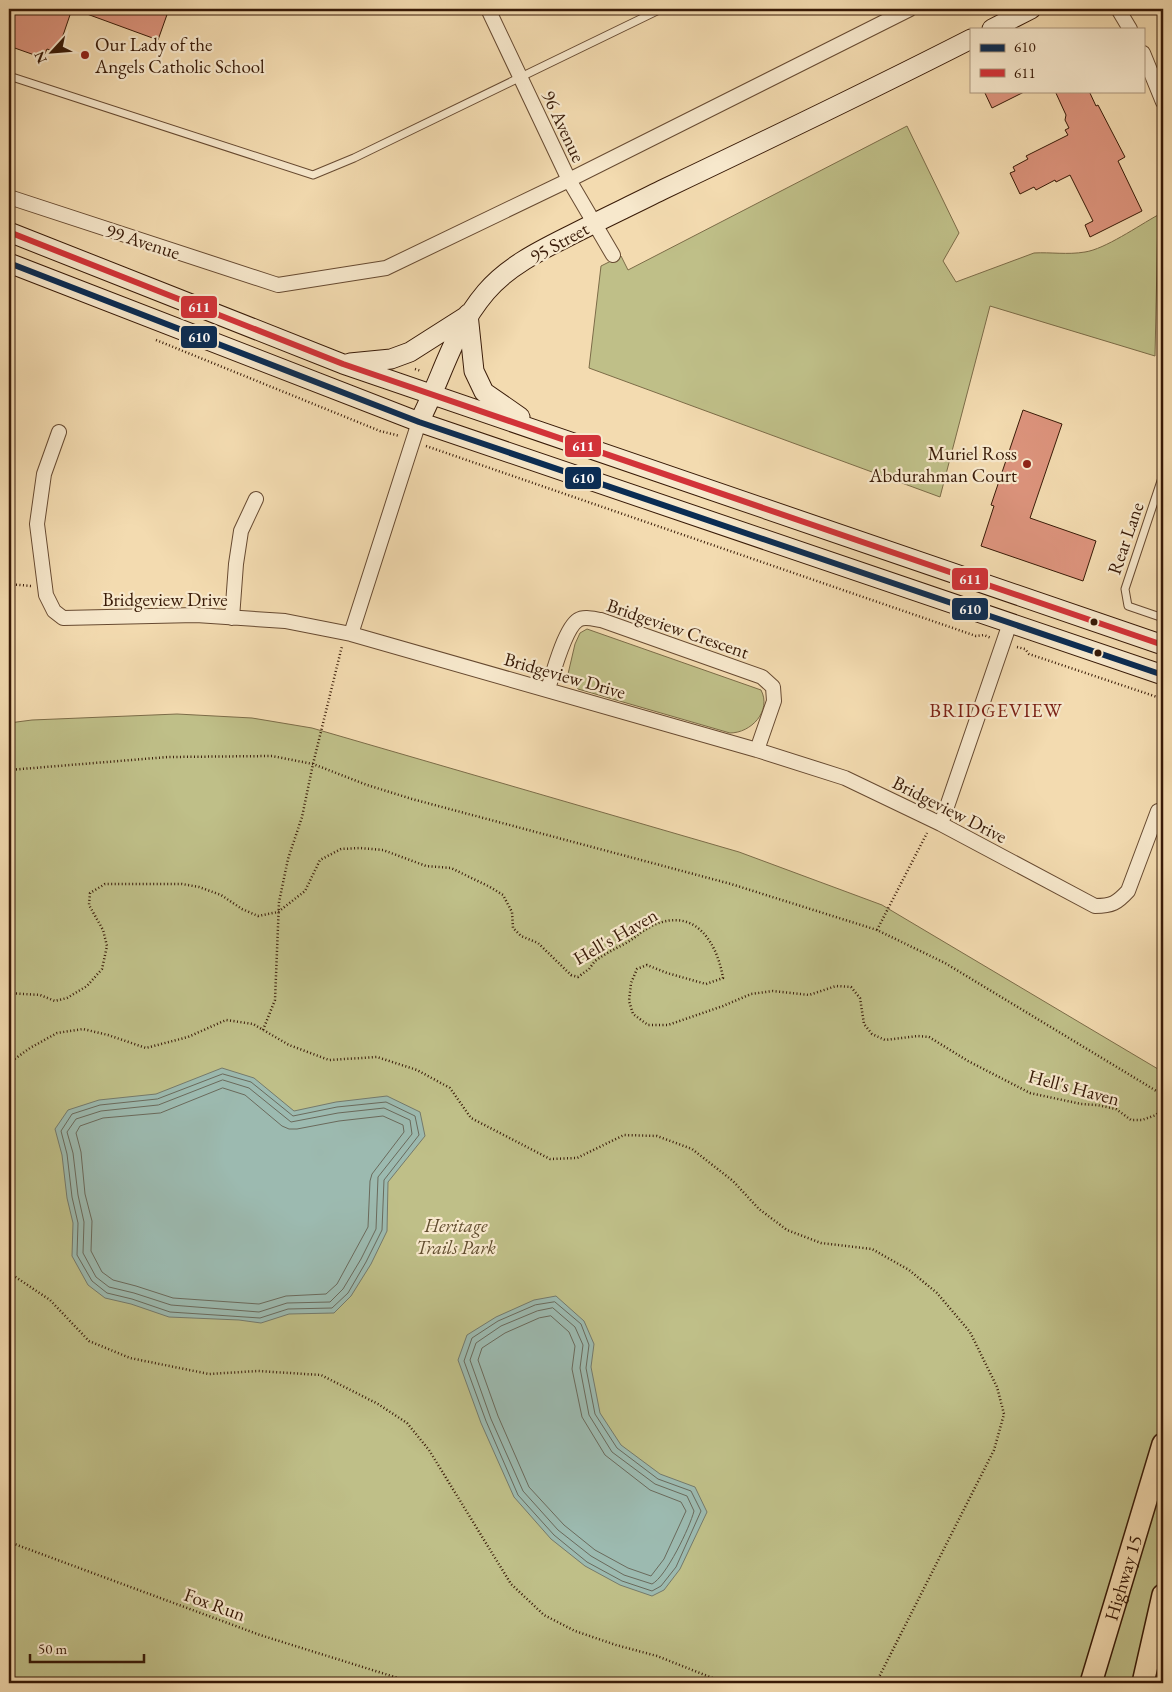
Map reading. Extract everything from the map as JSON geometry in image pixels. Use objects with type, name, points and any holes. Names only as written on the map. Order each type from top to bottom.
[{"type":"main road","points":[[994,28],[1031,9]]},
{"type":"main road","name":"95 Street","points":[[419,422],[433,394],[449,350],[468,314],[500,278],[535,254],[595,223],[888,82],[970,40]]},
{"type":"main road","name":"99 Avenue","points":[[9,232],[343,364],[536,428],[1163,645]]},
{"type":"main road","points":[[9,263],[419,422],[1163,675]]},
{"type":"main road","points":[[343,364],[391,359],[410,352],[468,314],[474,371],[484,392],[536,428]]},
{"type":"main road","name":"Highway 15","points":[[1091,1683],[1163,1444]]},
{"type":"main road","points":[[1144,1683],[1163,1595]]},
{"type":"street","name":"96 Avenue","points":[[488,9],[569,180],[613,255]]},
{"type":"street","points":[[569,180],[910,9]]},
{"type":"street","points":[[1118,9],[1129,28]]},
{"type":"street","points":[[1144,55],[1163,102]]},
{"type":"street","name":"99 Avenue","points":[[9,197],[278,285],[386,268],[569,180]]},
{"type":"street","name":"95 Street","points":[[348,633],[419,422]]},
{"type":"street","name":"Bridgeview Drive","points":[[59,432],[44,474],[37,524],[49,602],[54,611],[63,618],[196,615],[285,620],[348,633],[548,689],[757,750],[845,778],[937,822],[1095,906],[1107,906],[1119,901],[1128,891],[1158,811]]},
{"type":"street","points":[[232,618],[236,564],[241,531],[256,499]]},
{"type":"street","name":"Bridgeview Crescent","points":[[548,689],[568,630],[578,619],[601,620],[762,677],[773,687],[774,701],[757,750]]},
{"type":"street","points":[[937,822],[1010,623]]},
{"type":"lane","points":[[9,76],[313,175],[354,158],[661,9]]},
{"type":"lane","name":"Rear Lane","points":[[1163,475],[1125,589],[1128,606],[1163,618]]},
{"type":"path","points":[[150,337],[390,433]]},
{"type":"path","points":[[414,368],[421,371]]},
{"type":"path","points":[[439,451],[976,636],[984,635]]},
{"type":"path","points":[[9,584],[45,585]]},
{"type":"path","points":[[263,1030],[274,1000],[278,912],[288,859],[302,817],[313,764],[348,633]]},
{"type":"path","points":[[1025,649],[1029,654],[1163,699]]},
{"type":"path","points":[[9,770],[168,757],[272,756],[313,764],[367,785],[412,799],[730,884],[877,930],[945,963],[1163,1095]]},
{"type":"path","points":[[877,930],[937,822]]},
{"type":"path","name":"Hell's Haven","points":[[278,912],[305,891],[320,860],[341,849],[383,850],[426,866],[451,868],[503,895],[512,912],[513,928],[521,936],[538,943],[570,975],[578,977],[589,969],[595,961],[654,925],[669,920],[687,920],[703,931],[712,945],[721,966],[723,978],[706,984],[667,973],[648,965],[637,970],[631,984],[629,1001],[633,1014],[648,1025],[668,1025],[751,994],[772,991],[809,995],[836,986],[851,987],[860,998],[864,1024],[872,1034],[885,1040],[918,1036],[929,1037],[968,1061],[1030,1093],[1061,1098],[1081,1104],[1116,1108],[1131,1120],[1142,1120],[1156,1115],[1163,1108]]},
{"type":"path","points":[[9,992],[40,994],[55,1001],[67,998],[87,986],[102,970],[107,946],[103,930],[89,905],[90,893],[105,884],[182,884],[199,887],[222,895],[242,909],[258,916],[278,912]]},
{"type":"path","points":[[9,1063],[30,1048],[57,1033],[83,1029],[146,1048],[188,1037],[226,1020],[253,1024],[289,1045],[329,1060],[377,1058],[417,1070],[450,1088],[471,1118],[550,1159],[577,1158],[624,1136],[657,1136],[692,1149],[733,1181],[759,1209],[787,1230],[821,1242],[872,1249],[909,1270],[937,1293],[970,1332],[997,1387],[1004,1414],[994,1450],[876,1683]]},
{"type":"path","points":[[9,1274],[50,1300],[89,1341],[130,1358],[210,1374],[258,1372],[320,1375],[378,1404],[407,1423],[429,1450],[511,1584],[544,1615],[575,1631],[657,1656],[724,1683]]},
{"type":"path","name":"Fox Run","points":[[9,1542],[260,1635],[414,1683]]},
{"type":"green space","points":[[907,126],[959,233],[943,261],[956,282],[1034,253],[1072,253],[1093,250],[1112,242],[1158,215],[1155,356],[990,306],[940,497],[589,368],[601,266],[621,256],[628,270]]},
{"type":"green space","points":[[587,629],[761,690],[764,698],[762,713],[752,725],[738,732],[730,733],[578,689],[568,674],[575,644],[580,633]]},
{"type":"green space","name":"Heritage Trails Park","points":[[177,714],[252,718],[312,728],[739,852],[882,905],[1163,1072],[1163,1683],[9,1683],[9,723],[32,720]]},
{"type":"water","points":[[222,1068],[254,1078],[294,1111],[336,1102],[387,1096],[420,1112],[425,1136],[388,1182],[387,1231],[371,1264],[351,1296],[334,1313],[289,1314],[261,1323],[239,1320],[169,1317],[131,1304],[105,1298],[88,1285],[72,1256],[73,1223],[67,1198],[62,1155],[55,1129],[68,1110],[99,1100],[156,1094]]},
{"type":"water","points":[[556,1296],[584,1321],[594,1344],[591,1367],[600,1413],[621,1445],[660,1474],[695,1487],[707,1512],[680,1569],[664,1590],[652,1596],[620,1585],[585,1566],[551,1539],[514,1497],[481,1423],[458,1360],[467,1335],[496,1317],[534,1300]]},
{"type":"building","name":"Our Lady of the Angels Catholic School","points":[[9,9],[72,9],[57,53],[47,49],[43,58],[9,46]]},
{"type":"building","points":[[76,9],[169,9],[158,40]]},
{"type":"building","points":[[984,92],[1024,92],[992,108]]},
{"type":"building","points":[[1055,92],[1089,92],[1125,157],[1118,161],[1142,211],[1090,237],[1085,225],[1093,221],[1070,175],[1036,190],[1034,187],[1020,194],[1010,173],[1015,171],[1013,167],[1028,159],[1026,156],[1068,135],[1065,130],[1069,128],[1065,120],[1066,115]]},
{"type":"building","name":"Muriel Ross Abdurahman Court","points":[[1023,410],[1062,424],[1030,518],[1096,541],[1083,581],[981,546],[994,506],[991,505]]},
{"type":"transit line","name":"611","points":[[9,232],[343,364],[1163,645]]},
{"type":"transit line","name":"610","points":[[9,263],[419,422],[1163,675]]},
{"type":"place","name":"Our Lady of the Angels Catholic School","points":[[85,55]]},
{"type":"place","name":"Muriel Ross Abdurahman Court","points":[[1027,464]]},
{"type":"district","name":"BRIDGEVIEW","points":[[996,710]]}]
